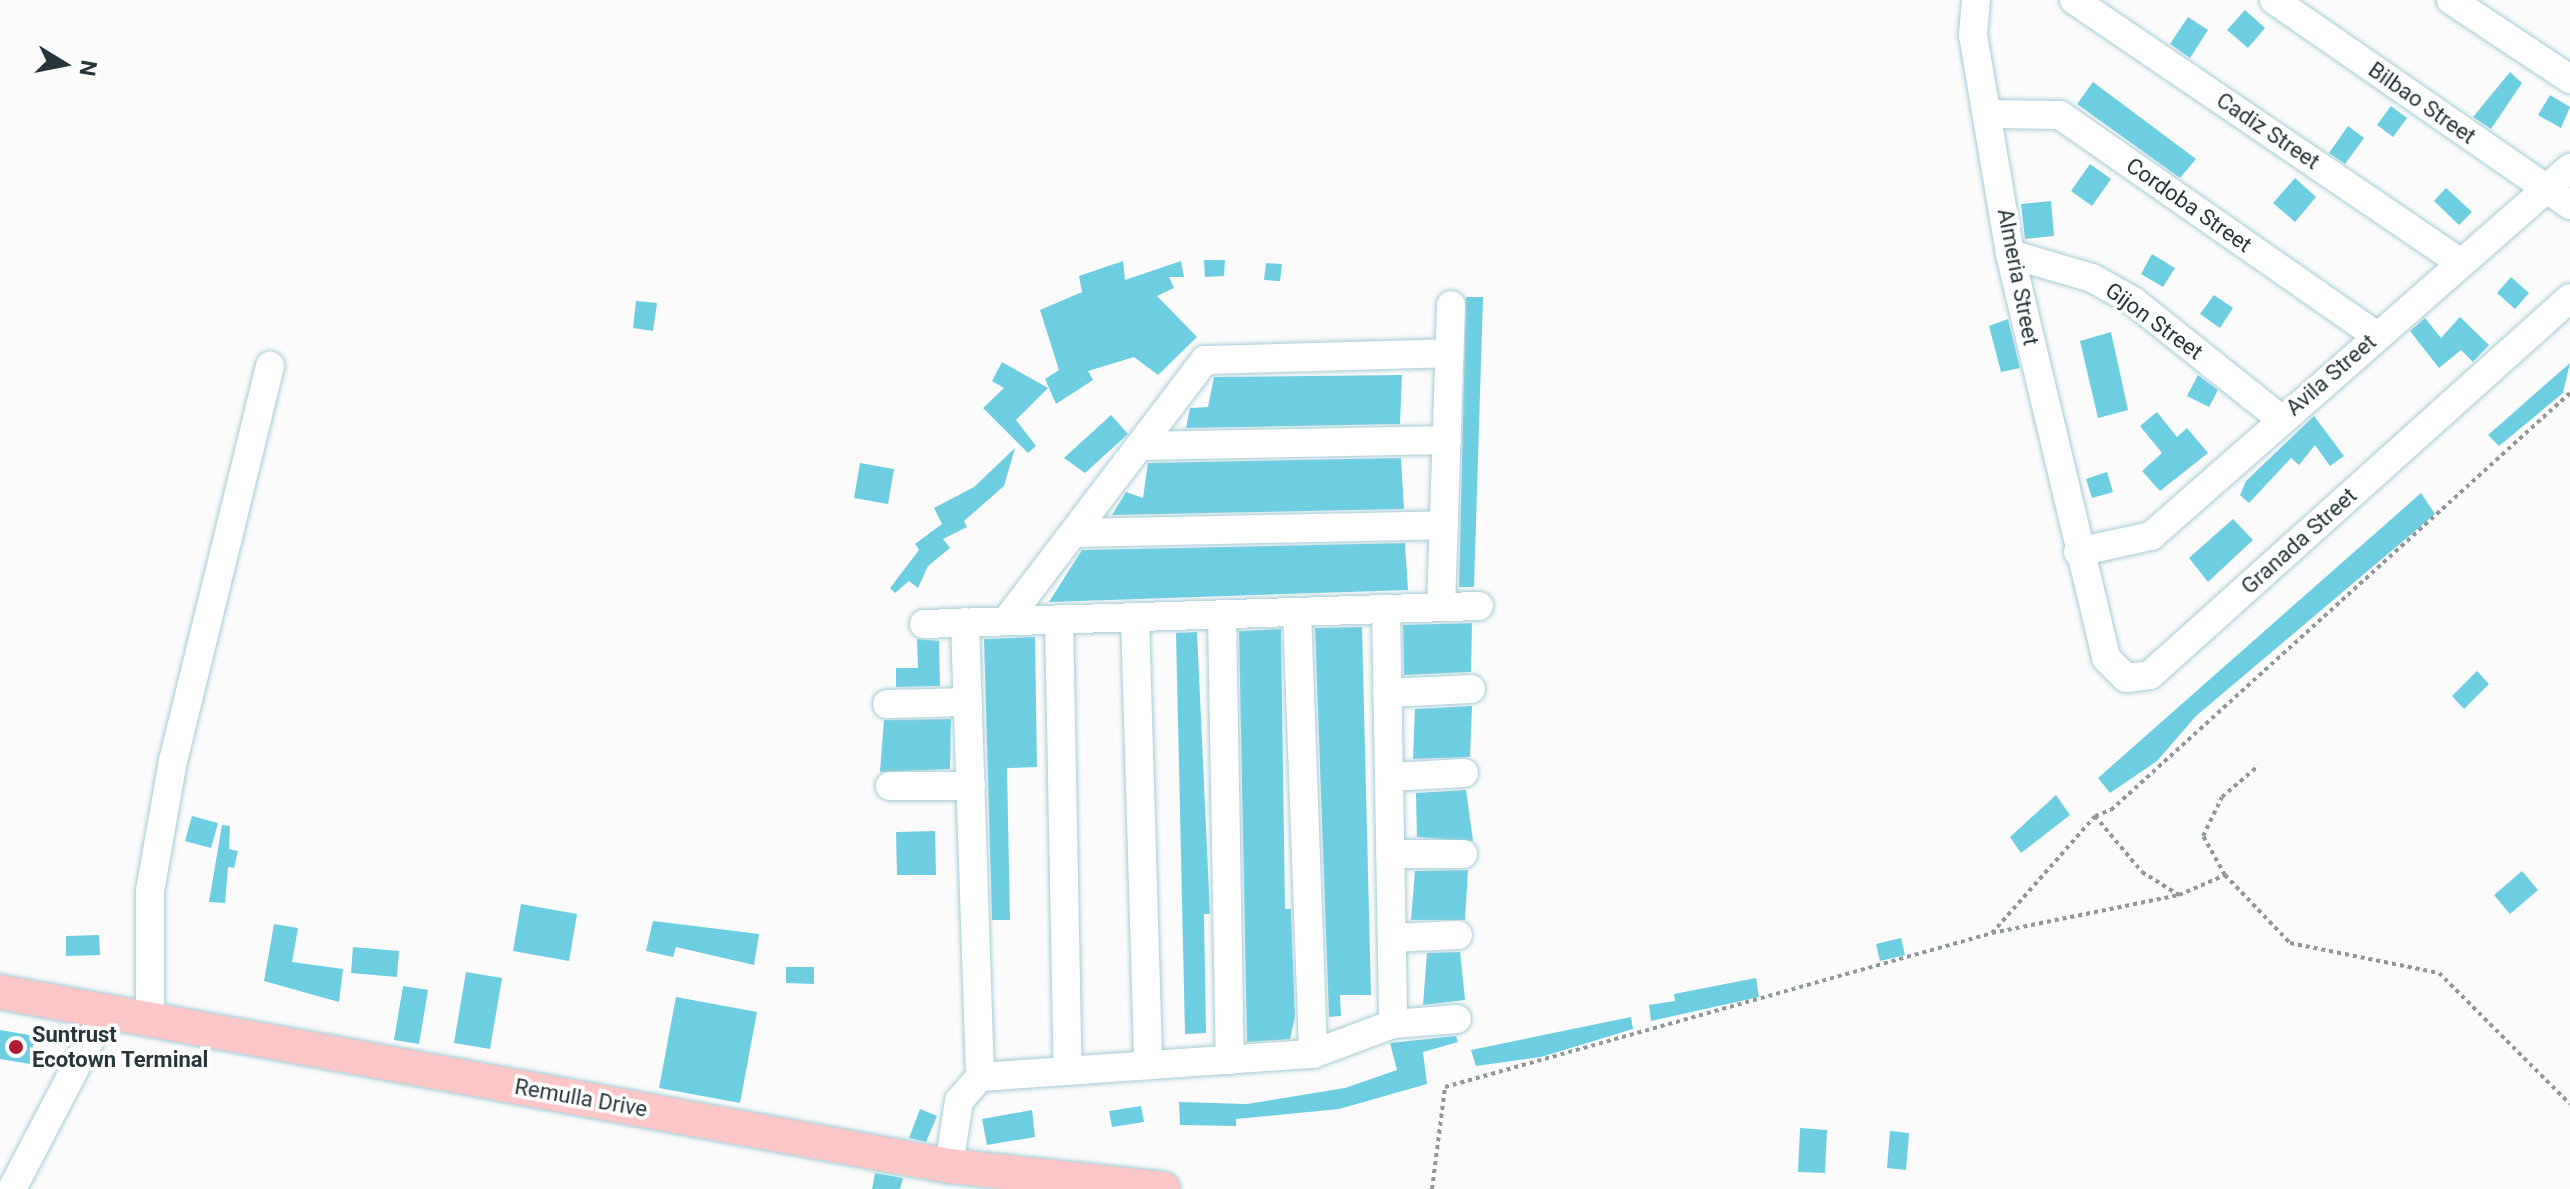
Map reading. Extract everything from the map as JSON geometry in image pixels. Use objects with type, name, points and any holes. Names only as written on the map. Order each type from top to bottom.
[{"type":"main road","name":"Remulla Drive","points":[[0,992],[949,1166],[1163,1189]]},
{"type":"street","name":"Almeria Street","points":[[1976,0],[1973,35],[1989,114],[2010,254],[2078,552]]},
{"type":"street","name":"Cadiz Street","points":[[2074,0],[2461,263]]},
{"type":"street","name":"Bilbao Street","points":[[2274,0],[2570,205]]},
{"type":"street","points":[[2451,0],[2570,79]]},
{"type":"street","name":"Cordoba Street","points":[[1989,114],[2060,115],[2377,336]]},
{"type":"street","name":"Avila Street","points":[[2078,552],[2151,536],[2570,168]]},
{"type":"street","name":"Gijon Street","points":[[2010,254],[2092,278],[2133,301],[2281,419]]},
{"type":"street","name":"Granada Street","points":[[2078,552],[2106,658],[2126,678],[2150,675],[2570,298]]},
{"type":"street","points":[[1441,607],[1451,305]]},
{"type":"street","points":[[1006,621],[1205,360],[1449,353]]},
{"type":"street","points":[[150,1018],[150,891],[173,761],[270,366]]},
{"type":"street","points":[[1140,446],[1447,440]]},
{"type":"street","points":[[1074,533],[1444,525]]},
{"type":"street","points":[[924,624],[1479,606]]},
{"type":"street","points":[[1386,609],[1393,1024]]},
{"type":"street","points":[[1297,612],[1313,1054]]},
{"type":"street","points":[[1222,614],[1230,1060]]},
{"type":"street","points":[[1135,617],[1148,1065]]},
{"type":"street","points":[[1059,619],[1068,1071]]},
{"type":"street","points":[[949,1166],[959,1101],[980,1077],[965,622]]},
{"type":"street","points":[[1387,693],[1471,689]]},
{"type":"street","points":[[887,704],[968,702]]},
{"type":"street","points":[[1389,777],[1464,773]]},
{"type":"street","points":[[890,786],[971,786]]},
{"type":"street","points":[[1390,854],[1463,854]]},
{"type":"street","points":[[1392,938],[1458,935]]},
{"type":"street","points":[[12,1189],[105,1011]]},
{"type":"street","points":[[980,1077],[1313,1054],[1393,1024],[1457,1019]]},
{"type":"path","points":[[1992,933],[2095,816],[2111,810],[2570,393]]},
{"type":"path","points":[[2258,766],[2222,797],[2203,836],[2225,875],[2290,943],[2439,973],[2570,1104]]},
{"type":"path","points":[[2095,816],[2142,872],[2179,895]]},
{"type":"path","points":[[1432,1189],[1445,1087],[1992,933],[2179,895],[2225,875]]},
{"type":"building","points":[[2245,10],[2265,28],[2248,48],[2227,30]]},
{"type":"building","points":[[2188,17],[2208,30],[2190,58],[2170,44]]},
{"type":"building","points":[[2510,72],[2522,83],[2491,129],[2473,117]]},
{"type":"building","points":[[2093,82],[2196,159],[2180,178],[2077,104]]},
{"type":"building","points":[[2550,95],[2570,107],[2561,128],[2538,115]]},
{"type":"building","points":[[2391,106],[2407,118],[2393,137],[2377,125]]},
{"type":"building","points":[[2348,126],[2364,138],[2345,164],[2329,153]]},
{"type":"building","points":[[2090,164],[2111,179],[2092,206],[2071,191]]},
{"type":"building","points":[[2295,178],[2316,197],[2295,222],[2273,203]]},
{"type":"building","points":[[2446,188],[2472,212],[2459,225],[2434,201]]},
{"type":"building","points":[[2051,201],[2054,236],[2025,239],[2021,204]]},
{"type":"building","points":[[2152,254],[2175,268],[2163,287],[2141,274]]},
{"type":"building","points":[[1204,260],[1225,260],[1224,276],[1205,277]]},
{"type":"building","points":[[1123,261],[1125,280],[1181,261],[1184,277],[1169,277],[1174,288],[1157,296],[1197,337],[1158,375],[1134,357],[1088,371],[1093,380],[1056,404],[1045,379],[1059,370],[1040,310],[1082,292],[1079,276]]},
{"type":"building","points":[[1266,263],[1282,264],[1280,281],[1264,280]]},
{"type":"building","points":[[2511,277],[2529,293],[2515,309],[2497,293]]},
{"type":"building","points":[[2214,295],[2233,308],[2220,328],[2200,314]]},
{"type":"building","points":[[1466,297],[1483,297],[1474,587],[1459,587]]},
{"type":"building","points":[[636,301],[657,303],[653,331],[633,328]]},
{"type":"building","points":[[2460,317],[2489,345],[2473,362],[2461,350],[2439,368],[2410,331],[2425,318],[2441,338]]},
{"type":"building","points":[[2008,319],[2020,368],[2001,372],[1989,326]]},
{"type":"building","points":[[2111,332],[2128,410],[2098,418],[2080,341]]},
{"type":"building","points":[[1002,362],[1048,388],[1016,420],[1036,446],[1028,453],[983,408],[1004,388],[992,381]]},
{"type":"building","points":[[2570,363],[2563,393],[2499,446],[2488,435]]},
{"type":"building","points":[[1402,375],[1400,424],[1186,428],[1190,408],[1208,407],[1214,377]]},
{"type":"building","points":[[2198,375],[2218,390],[2209,407],[2187,396]]},
{"type":"building","points":[[2157,412],[2177,437],[2187,428],[2208,453],[2160,491],[2142,471],[2162,453],[2140,426]]},
{"type":"building","points":[[1111,415],[1128,434],[1085,473],[1064,458]]},
{"type":"building","points":[[2314,416],[2344,456],[2330,466],[2315,445],[2299,465],[2291,458],[2249,503],[2240,495],[2246,481]]},
{"type":"building","points":[[1015,448],[1004,486],[964,521],[967,527],[943,539],[950,548],[928,566],[918,588],[909,581],[895,593],[890,588],[919,550],[915,544],[942,524],[934,508],[974,487]]},
{"type":"building","points":[[1401,458],[1404,509],[1112,515],[1126,492],[1143,498],[1148,463]]},
{"type":"building","points":[[860,463],[894,469],[888,504],[854,498]]},
{"type":"building","points":[[2107,472],[2113,492],[2092,498],[2086,479]]},
{"type":"building","points":[[2421,493],[2435,514],[2196,716],[2157,761],[2110,793],[2098,778]]},
{"type":"building","points":[[2233,519],[2253,540],[2208,582],[2189,558]]},
{"type":"building","points":[[1405,543],[1408,590],[1049,602],[1082,550]]},
{"type":"building","points":[[1472,623],[1471,672],[1404,675],[1403,625]]},
{"type":"building","points":[[1362,627],[1371,995],[1340,995],[1341,1016],[1329,1017],[1315,628]]},
{"type":"building","points":[[1281,629],[1285,909],[1291,909],[1295,1017],[1290,1039],[1247,1042],[1239,631]]},
{"type":"building","points":[[1197,632],[1210,914],[1204,914],[1206,1033],[1185,1034],[1176,633]]},
{"type":"building","points":[[1035,637],[1037,767],[1007,768],[1010,920],[992,920],[984,639]]},
{"type":"building","points":[[917,639],[939,641],[940,686],[896,687],[896,668],[918,668]]},
{"type":"building","points":[[2477,671],[2489,684],[2464,709],[2452,696]]},
{"type":"building","points":[[1472,706],[1470,757],[1413,759],[1415,709]]},
{"type":"building","points":[[951,719],[950,769],[880,772],[884,720]]},
{"type":"building","points":[[1466,790],[1473,841],[1417,837],[1416,793]]},
{"type":"building","points":[[2056,795],[2070,815],[2021,853],[2010,837]]},
{"type":"building","points":[[192,816],[218,823],[211,848],[185,841]]},
{"type":"building","points":[[222,825],[230,826],[229,849],[238,851],[234,868],[228,867],[225,903],[209,902]]},
{"type":"building","points":[[935,831],[936,875],[897,875],[896,832]]},
{"type":"building","points":[[1468,870],[1465,920],[1411,920],[1415,871]]},
{"type":"building","points":[[2522,871],[2538,890],[2510,914],[2494,895]]},
{"type":"building","points":[[521,904],[577,914],[569,961],[513,951]]},
{"type":"building","points":[[653,921],[759,934],[754,965],[676,947],[673,957],[646,951]]},
{"type":"building","points":[[274,924],[298,928],[292,962],[343,969],[339,1002],[264,981]]},
{"type":"building","points":[[99,935],[100,955],[66,956],[66,936]]},
{"type":"building","points":[[1901,938],[1905,955],[1880,961],[1876,944]]},
{"type":"building","points":[[353,947],[399,951],[397,977],[351,973]]},
{"type":"building","points":[[1460,952],[1465,1000],[1423,1005],[1427,953]]},
{"type":"building","points":[[786,967],[814,967],[814,984],[786,983]]},
{"type":"building","points":[[466,972],[502,978],[490,1049],[454,1043]]},
{"type":"building","points":[[1756,978],[1759,997],[1651,1021],[1649,1005],[1675,1001],[1674,994]]},
{"type":"building","points":[[403,986],[428,990],[419,1044],[394,1040]]},
{"type":"building","points":[[676,997],[757,1012],[740,1103],[659,1088]]},
{"type":"building","points":[[1631,1017],[1633,1029],[1541,1057],[1476,1066],[1471,1050]]},
{"type":"building","name":"Suntrust Ecotown Terminal","points":[[0,1030],[35,1036],[30,1064],[0,1059]]},
{"type":"building","points":[[1456,1036],[1458,1042],[1423,1052],[1427,1084],[1339,1109],[1236,1119],[1236,1126],[1180,1125],[1179,1102],[1247,1104],[1345,1088],[1397,1070],[1390,1043]]},
{"type":"building","points":[[1141,1106],[1144,1122],[1112,1127],[1109,1111]]},
{"type":"building","points":[[920,1109],[937,1116],[926,1142],[909,1138]]},
{"type":"building","points":[[1032,1110],[1035,1137],[987,1145],[982,1119]]},
{"type":"building","points":[[1800,1128],[1827,1130],[1825,1173],[1798,1172]]},
{"type":"building","points":[[1890,1131],[1909,1133],[1906,1170],[1887,1168]]},
{"type":"building","points":[[875,1173],[903,1178],[900,1189],[872,1189]]},
{"type":"place","name":"Suntrust Ecotown Terminal","points":[[16,1047]]}]
